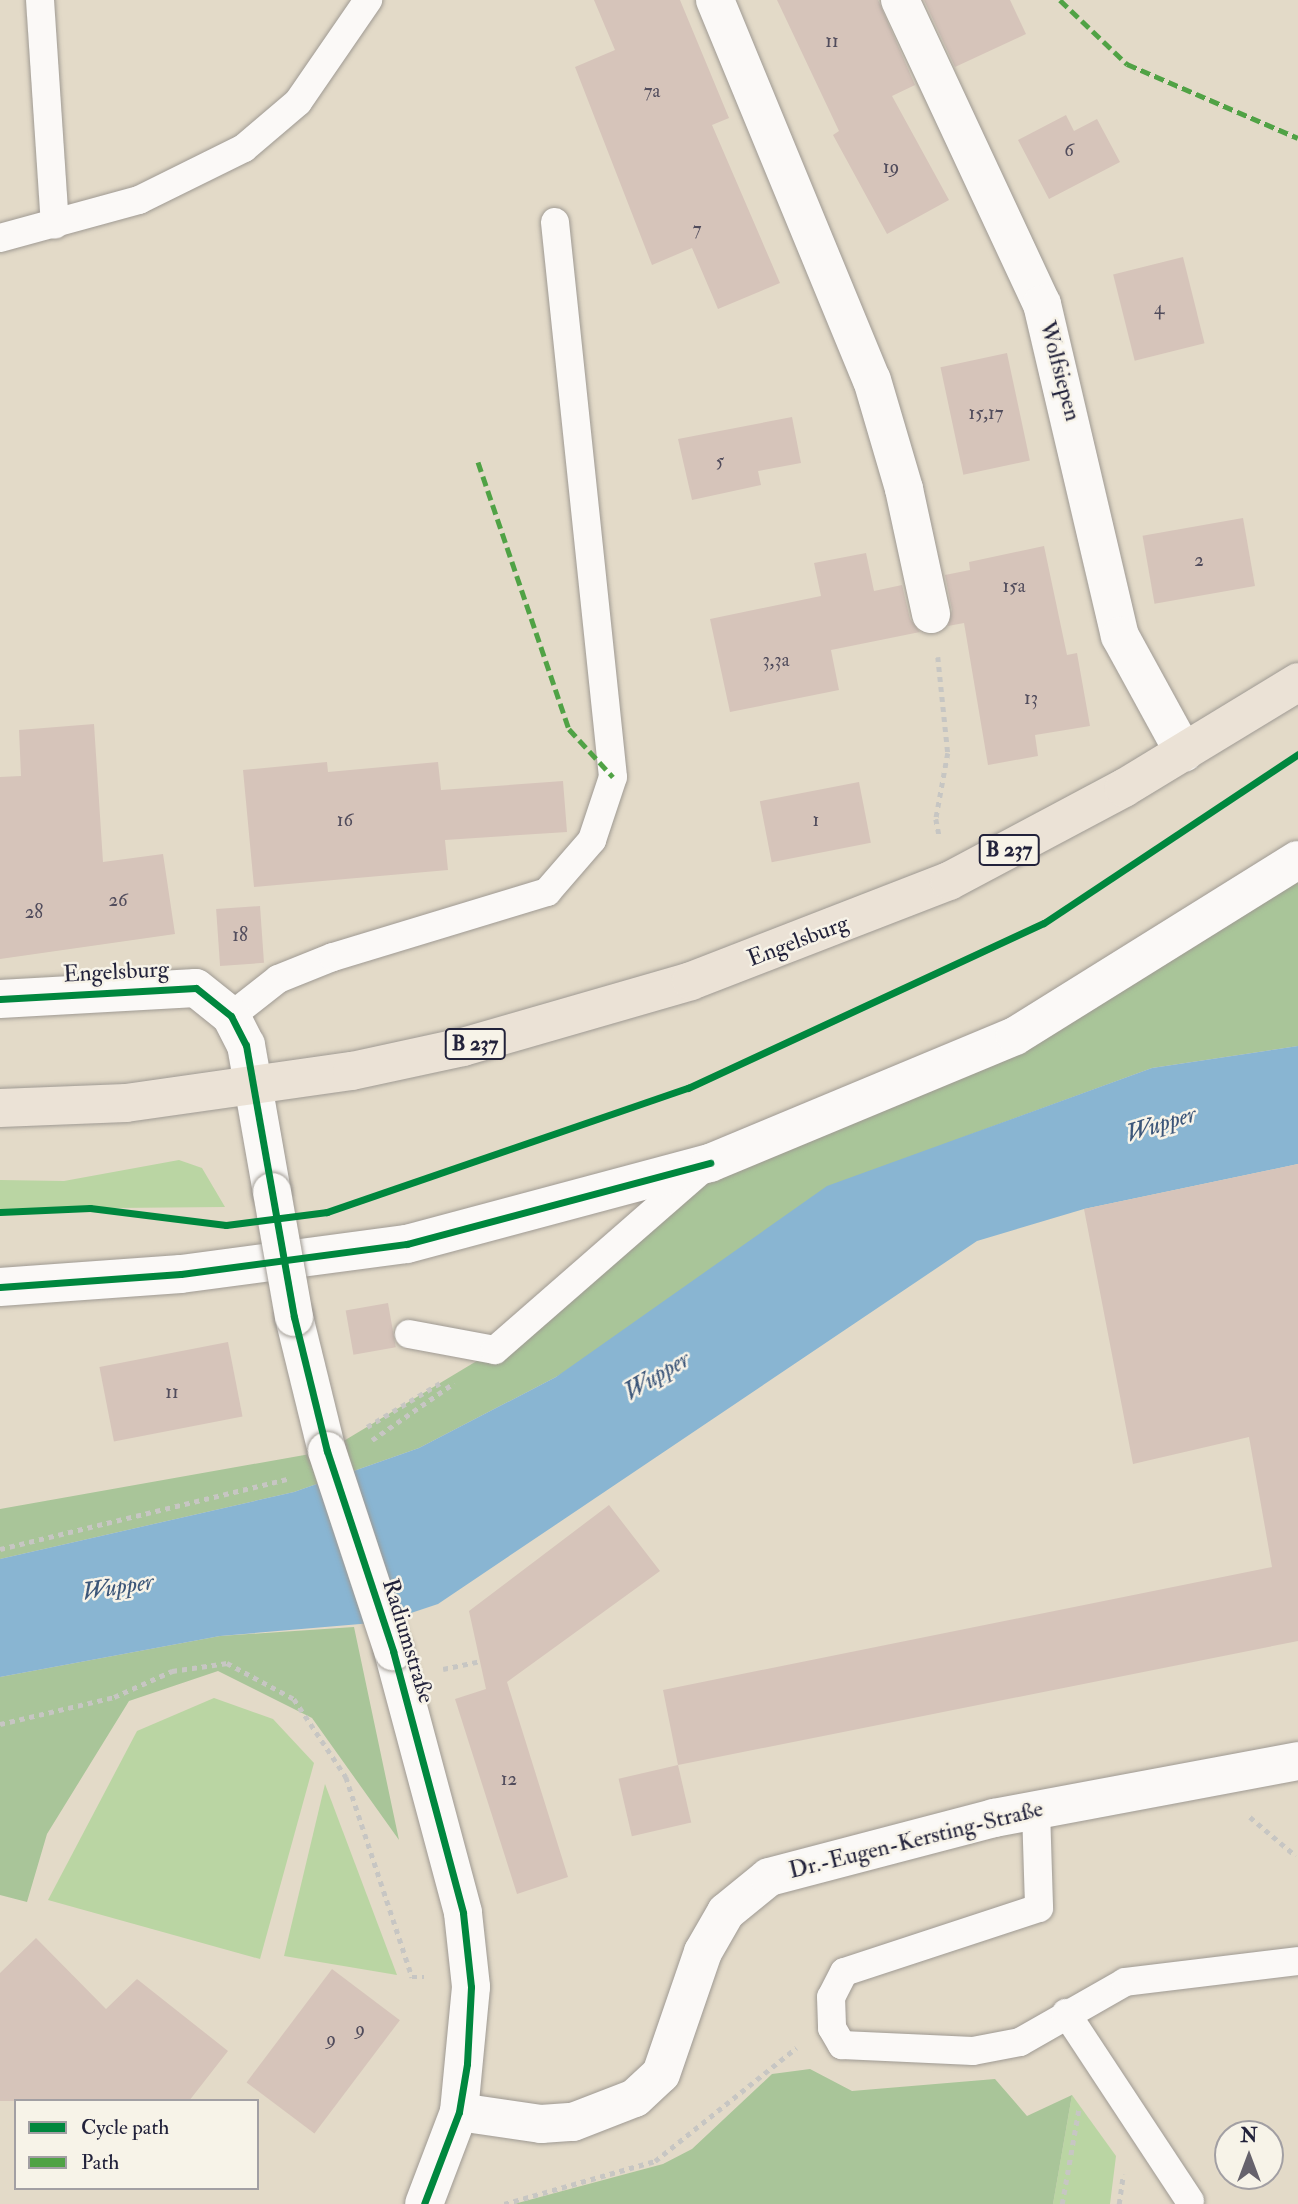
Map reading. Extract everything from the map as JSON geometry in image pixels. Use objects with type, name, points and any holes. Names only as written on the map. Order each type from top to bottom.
[{"type":"main road","name":"Engelsburg","points":[[0,1108],[255,1088],[463,1047],[691,981],[949,881],[1184,753],[1298,682]]},
{"type":"street","points":[[715,0],[872,380],[904,489],[930,614]]},
{"type":"street","name":"Wolfsiepen","points":[[900,0],[1042,304],[1075,424],[1120,636],[1184,753]]},
{"type":"street","points":[[0,1287],[181,1274],[407,1244],[710,1163],[1014,1036],[1298,860]]},
{"type":"street","name":"Engelsburg","points":[[0,999],[196,988],[231,1016],[246,1045],[255,1088]]},
{"type":"street","name":"Radiumstraße","points":[[255,1088],[294,1317],[327,1451],[393,1651],[463,1913],[470,1977],[459,2112],[424,2204]]},
{"type":"street","name":"Dr.-Eugen-Kersting-Straße","points":[[459,2112],[541,2124],[602,2115],[635,2098],[661,2074],[703,1952],[726,1912],[750,1889],[817,1860],[1036,1810],[1298,1761]]},
{"type":"lane","points":[[40,0],[55,224]]},
{"type":"lane","points":[[0,238],[139,200],[244,148],[298,102],[368,0]]},
{"type":"lane","points":[[231,1016],[278,979],[322,962],[547,892],[592,840],[612,777],[555,222]]},
{"type":"lane","points":[[409,1334],[495,1350],[710,1163]]},
{"type":"lane","points":[[1036,1810],[1039,1908],[844,1972],[831,1997],[832,2028],[842,2045],[972,2051],[1020,2042],[1066,2013],[1125,1982],[1298,1961]]},
{"type":"lane","points":[[1066,2013],[1190,2201]]},
{"type":"path","points":[[930,614],[947,753],[936,819],[949,881]]},
{"type":"path","points":[[366,1442],[495,1350]]},
{"type":"path","points":[[327,1451],[495,1350]]},
{"type":"path","points":[[0,1549],[266,1489],[291,1477]]},
{"type":"path","points":[[0,1724],[114,1697],[172,1671],[227,1663],[294,1699],[346,1777],[412,1977],[470,1977]]},
{"type":"path","points":[[1246,1813],[1296,1856]]},
{"type":"path","points":[[504,2204],[655,2161],[793,2050]]},
{"type":"path","points":[[1062,2204],[1080,2101]]},
{"type":"green space","points":[[1298,865],[1298,1046],[1152,1068],[961,1138],[556,1377],[419,1448],[294,1492],[0,1559],[0,1509],[327,1451],[495,1350],[710,1163],[1015,1036]]},
{"type":"green space","points":[[179,1160],[202,1168],[225,1207],[0,1209],[0,1180],[64,1181]]},
{"type":"green space","points":[[354,1627],[399,1840],[312,1718],[218,1671],[129,1701],[47,1834],[27,1902],[0,1895],[0,1677],[220,1636]]},
{"type":"green space","points":[[214,1698],[273,1719],[314,1763],[260,1959],[48,1900],[137,1731]]},
{"type":"green space","points":[[325,1784],[397,1975],[284,1956]]},
{"type":"green space","points":[[810,2069],[852,2091],[995,2079],[1027,2116],[1072,2095],[1053,2204],[514,2204],[663,2164],[692,2149],[772,2074]]},
{"type":"green space","points":[[1072,2095],[1116,2156],[1110,2204],[1053,2204]]},
{"type":"water","name":"Wupper","points":[[1298,1046],[1298,1164],[1084,1209],[977,1241],[438,1604],[384,1622],[220,1636],[0,1677],[0,1559],[294,1492],[419,1448],[556,1377],[827,1186],[1152,1068]]},
{"type":"building","points":[[594,0],[680,0],[729,118],[712,125],[780,283],[718,309],[692,248],[652,265],[575,67],[615,50]]},
{"type":"building","points":[[777,0],[878,0],[915,85],[892,96],[949,200],[887,234],[833,135],[839,131]]},
{"type":"building","points":[[924,0],[1010,0],[1026,34],[955,67]]},
{"type":"building","points":[[1066,115],[1074,131],[1097,119],[1120,162],[1049,199],[1018,140]]},
{"type":"building","points":[[1183,257],[1205,343],[1135,361],[1113,274]]},
{"type":"building","points":[[1007,353],[1030,461],[963,475],[940,367]]},
{"type":"building","points":[[792,417],[801,463],[758,471],[761,485],[692,500],[678,439]]},
{"type":"building","points":[[1243,518],[1255,586],[1155,604],[1143,536]]},
{"type":"building","points":[[1044,546],[1067,655],[1077,653],[1090,726],[1035,735],[1038,756],[988,765],[964,623],[948,626],[952,610],[945,575],[970,570],[969,562]]},
{"type":"building","points":[[866,553],[874,591],[902,585],[910,619],[920,632],[831,650],[839,690],[730,712],[710,619],[821,596],[814,563]]},
{"type":"building","points":[[94,724],[103,862],[163,854],[175,934],[0,959],[0,777],[21,776],[19,730]]},
{"type":"building","points":[[327,762],[328,772],[438,762],[441,790],[563,781],[567,832],[445,840],[448,870],[254,887],[243,770]]},
{"type":"building","points":[[859,782],[871,843],[772,862],[760,801]]},
{"type":"building","points":[[260,906],[264,963],[220,966],[216,909]]},
{"type":"building","points":[[1298,1164],[1298,1641],[678,1765],[663,1690],[1272,1567],[1249,1437],[1133,1464],[1084,1209]]},
{"type":"building","points":[[388,1303],[396,1347],[353,1355],[346,1310]]},
{"type":"building","points":[[228,1342],[243,1417],[114,1442],[99,1367]]},
{"type":"building","points":[[609,1505],[660,1571],[507,1682],[568,1877],[517,1894],[455,1699],[486,1689],[469,1611]]},
{"type":"building","points":[[678,1765],[691,1822],[632,1836],[619,1779]]},
{"type":"building","points":[[36,1938],[106,2009],[137,1979],[228,2051],[191,2099],[0,2101],[0,1973]]},
{"type":"building","points":[[332,1969],[400,2020],[314,2134],[247,2082]]},
{"type":"marked path","points":[[1060,0],[1127,64],[1298,138]]},
{"type":"marked path","points":[[478,462],[569,729],[613,777]]},
{"type":"cycle path","points":[[0,1212],[90,1208],[226,1225],[327,1212],[688,1088],[1044,923],[1298,754]]},
{"type":"cycle path","points":[[0,999],[196,988],[231,1016],[246,1045],[294,1317],[327,1451],[393,1651],[463,1913],[471,1987],[467,2064],[459,2112],[424,2204]]},
{"type":"cycle path","points":[[0,1287],[181,1274],[407,1244],[710,1163]]}]
